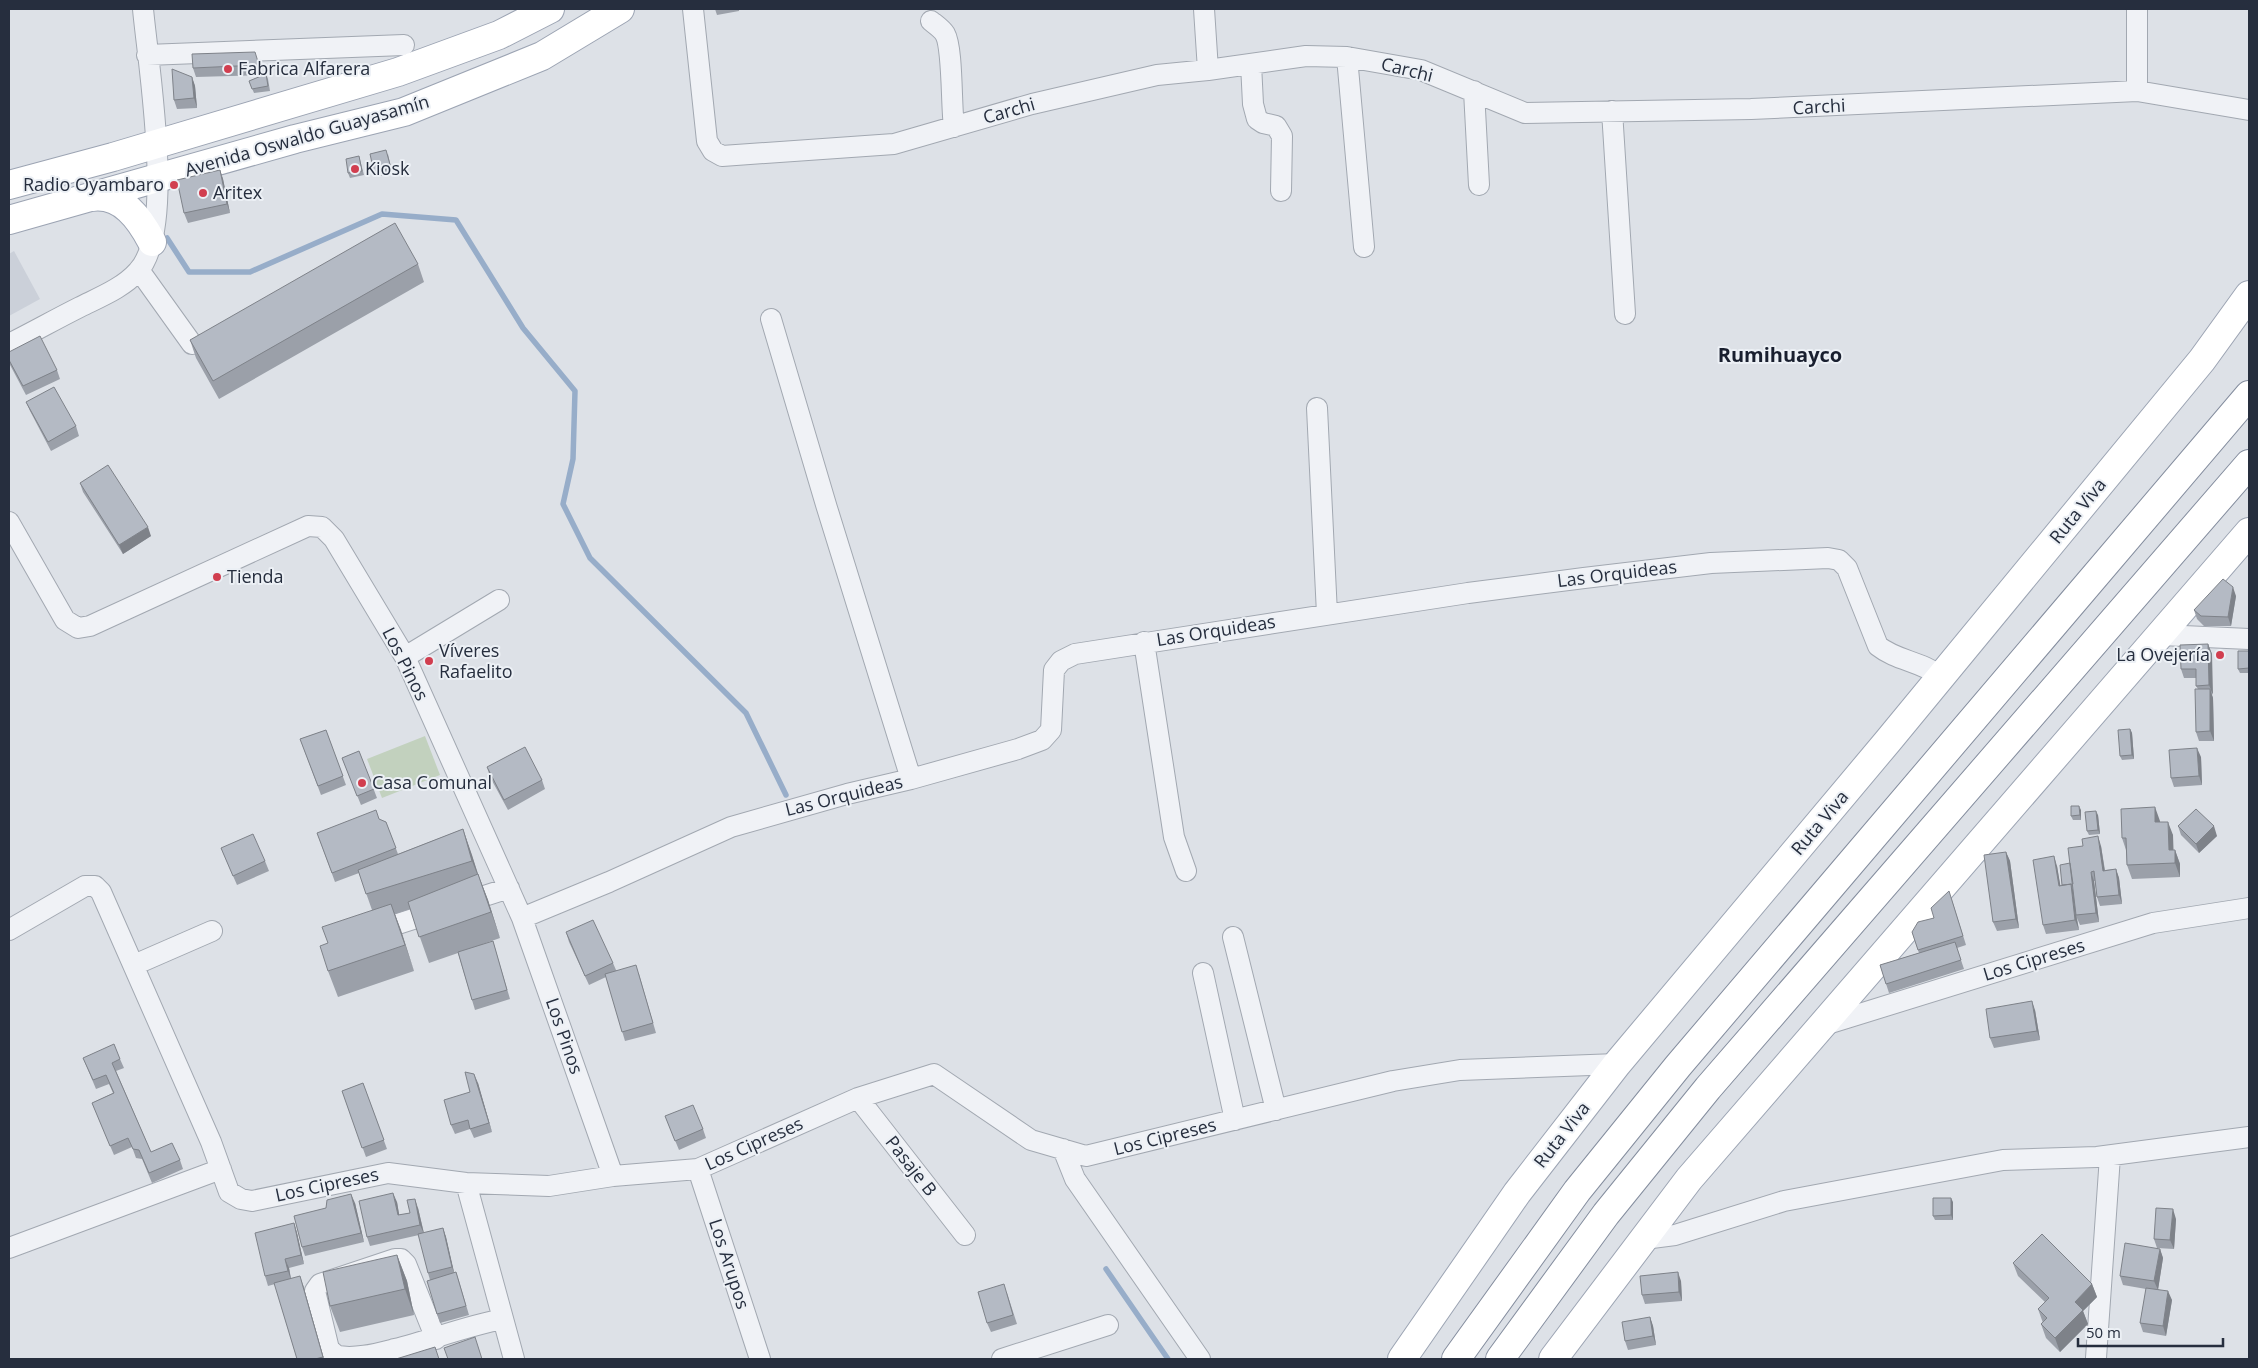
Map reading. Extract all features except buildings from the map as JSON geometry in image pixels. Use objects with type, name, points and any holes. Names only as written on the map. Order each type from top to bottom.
[{"type":"main road","name":"Avenida Oswaldo Guayasamín","points":[[9,185],[157,144],[398,72],[499,35],[550,9]]},
{"type":"main road","name":"Avenida Oswaldo Guayasamín","points":[[9,220],[295,138],[404,112],[542,56],[620,9]]},
{"type":"main road","points":[[83,198],[100,196],[112,198],[124,205],[140,222],[152,242]]},
{"type":"main road","name":"Ruta Viva","points":[[1402,1359],[1517,1193],[1617,1064],[1942,677],[2196,368],[2249,296]]},
{"type":"main road","points":[[1456,1359],[1578,1191],[1678,1066],[2249,395]]},
{"type":"main road","points":[[1500,1359],[1606,1214],[1708,1088],[2249,464]]},
{"type":"main road","points":[[1553,1359],[1689,1179],[2249,532]]},
{"type":"street","points":[[9,344],[108,293],[139,270],[148,258],[152,242],[159,178],[143,9]]},
{"type":"street","name":"Carchi","points":[[693,9],[708,141],[713,151],[722,156],[894,144],[1032,104],[1158,75],[1306,56],[1347,57],[1421,70],[1525,112],[1752,110],[2137,91],[2249,110]]},
{"type":"street","points":[[1204,9],[1208,70]]},
{"type":"street","points":[[2137,9],[2137,91]]},
{"type":"street","points":[[931,21],[946,35],[949,48],[951,110],[954,127]]},
{"type":"street","points":[[147,55],[404,45]]},
{"type":"street","points":[[1347,57],[1364,247]]},
{"type":"street","points":[[1251,64],[1253,104],[1257,119],[1263,123],[1276,126],[1282,136],[1281,191]]},
{"type":"street","points":[[1474,91],[1479,186]]},
{"type":"street","points":[[1612,111],[1625,314]]},
{"type":"street","points":[[139,270],[192,344]]},
{"type":"street","points":[[771,318],[827,508],[911,779]]},
{"type":"street","points":[[1317,408],[1326,614]]},
{"type":"street","name":"Los Pinos","points":[[9,522],[66,620],[78,628],[90,626],[308,526],[322,528],[334,539],[405,657],[509,888],[522,918],[613,1176]]},
{"type":"street","name":"Las Orquideas","points":[[522,918],[731,827],[848,794],[911,779],[1018,749],[1042,740],[1051,730],[1054,670],[1061,661],[1075,654],[1144,642],[1468,593],[1711,563],[1828,558],[1839,560],[1847,568],[1878,646],[1888,654],[1915,661],[1932,669],[1942,677]]},
{"type":"street","points":[[405,657],[499,600]]},
{"type":"street","points":[[2161,635],[2249,639]]},
{"type":"street","points":[[1144,642],[1174,837],[1186,871]]},
{"type":"street","name":"Los Cipreses","points":[[9,930],[85,886],[95,886],[101,892],[134,965],[229,1192],[241,1199],[252,1202],[388,1173],[466,1183],[549,1186],[613,1176],[698,1169],[858,1098],[934,1074],[1031,1140],[1086,1156],[1393,1081],[1460,1070],[1617,1064]]},
{"type":"street","points":[[356,937],[509,888]]},
{"type":"street","name":"Los Cipreses","points":[[1821,1026],[2153,923],[2249,908]]},
{"type":"street","points":[[134,965],[212,931]]},
{"type":"street","points":[[1233,937],[1276,1110]]},
{"type":"street","points":[[1203,973],[1235,1120]]},
{"type":"street","name":"Pasaje B","points":[[858,1098],[964,1234]]},
{"type":"street","points":[[1644,1238],[1675,1235],[1784,1201],[2003,1160],[2110,1156],[2249,1137]]},
{"type":"street","points":[[1063,1149],[1075,1179],[1200,1359]]},
{"type":"street","points":[[2096,1358],[2110,1156]]},
{"type":"street","points":[[9,1248],[221,1169]]},
{"type":"street","name":"Los Arupos","points":[[698,1169],[760,1359]]},
{"type":"street","points":[[466,1183],[514,1359]]},
{"type":"street","points":[[436,1339],[406,1264],[402,1259],[395,1259],[320,1284],[315,1291],[329,1349],[337,1356],[365,1356],[436,1339],[478,1324],[503,1319]]},
{"type":"street","points":[[1002,1359],[1026,1356],[1108,1325]]},
{"type":"shaded area","points":[[14,251],[40,299],[9,316],[9,254]]},
{"type":"green space","points":[[425,736],[440,775],[382,798],[367,759]]},
{"type":"waterway","points":[[167,238],[189,272],[250,272],[382,214],[456,220],[523,328],[575,391],[573,459],[563,504],[590,558],[746,713],[786,795]]},
{"type":"waterway","points":[[1106,1269],[1168,1359]]},
{"type":"place","name":"Fabrica Alfarera","points":[[228,69]]},
{"type":"place","name":"Kiosk","points":[[355,169]]},
{"type":"place","name":"Radio Oyambaro","points":[[174,185]]},
{"type":"place","name":"Aritex","points":[[203,193]]},
{"type":"place","name":"Tienda","points":[[217,577]]},
{"type":"place","name":"La Ovejería","points":[[2220,655]]},
{"type":"place","name":"Víveres Rafaelito","points":[[429,661]]},
{"type":"place","name":"Casa Comunal","points":[[362,783]]},
{"type":"district","name":"Rumihuayco","points":[[1780,355]]}]
